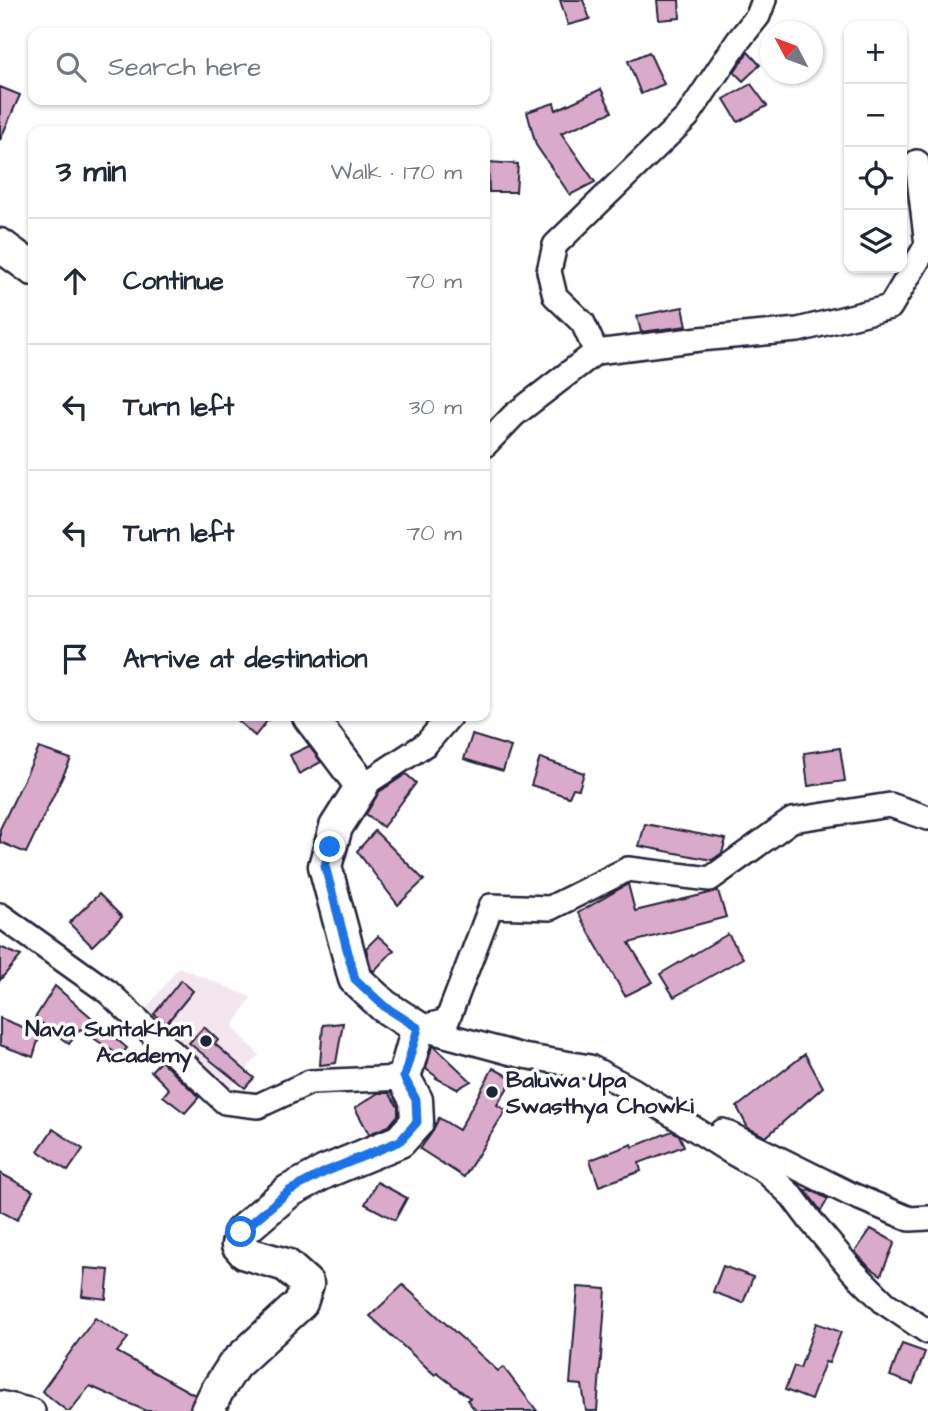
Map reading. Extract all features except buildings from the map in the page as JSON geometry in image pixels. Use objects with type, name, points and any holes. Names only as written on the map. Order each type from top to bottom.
[{"type":"street","points":[[596,352],[583,323],[555,296],[549,271],[555,245],[687,117],[758,16],[764,0]]},
{"type":"street","points":[[490,440],[514,415],[596,352],[798,330],[890,307],[927,245],[917,162]]},
{"type":"street","points":[[0,245],[28,265]]},
{"type":"street","points":[[313,721],[362,786]]},
{"type":"street","points":[[446,721],[426,744],[362,786],[336,827],[325,866],[355,979],[384,1006],[418,1028],[523,1056],[590,1067],[633,1090],[765,1171],[792,1196],[884,1303],[928,1332]]},
{"type":"street","points":[[418,1028],[447,1021],[491,906],[550,908],[628,869],[710,878],[792,820],[890,805],[928,818]]},
{"type":"street","points":[[0,915],[108,992],[226,1102],[258,1106],[310,1082],[404,1077]]},
{"type":"street","points":[[207,1411],[234,1365],[301,1303],[307,1284],[286,1265],[245,1254],[239,1245],[241,1232],[289,1191],[325,1172],[400,1141],[417,1122],[416,1100],[404,1077],[418,1028]]},
{"type":"street","points":[[671,1115],[709,1124],[850,1194],[910,1219],[928,1218]]},
{"type":"street","points":[[0,1403],[33,1411]]},
{"type":"shaded area","name":"Nava Suntakhan Academy","points":[[179,967],[251,997],[233,1027],[259,1055],[225,1093],[142,1014]]},
{"type":"place","name":"Nava Suntakhan Academy","points":[[206,1041]]},
{"type":"place","name":"Baluwa Upa Swasthya Chowki","points":[[492,1092]]},
{"type":"route","points":[[241,1232],[289,1191],[325,1172],[400,1141],[417,1122],[416,1100],[404,1077],[418,1028],[384,1006],[355,979],[325,866],[330,847]]}]
